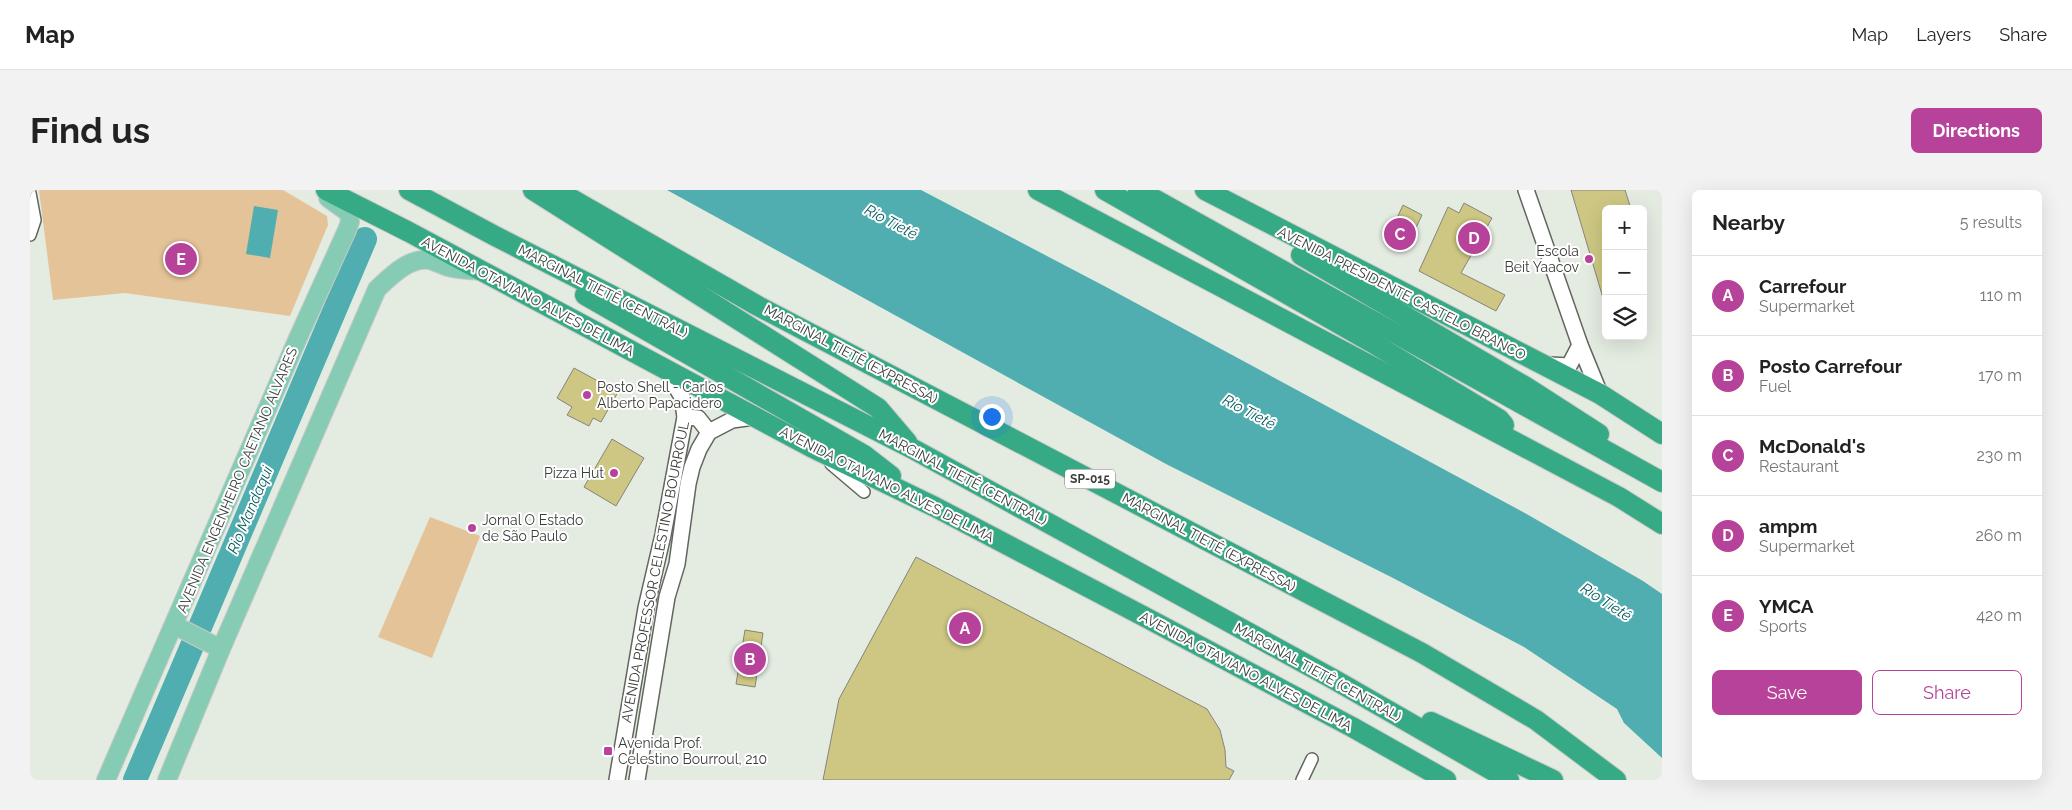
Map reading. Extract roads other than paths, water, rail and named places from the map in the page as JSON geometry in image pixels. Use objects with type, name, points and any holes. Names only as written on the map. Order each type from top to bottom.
[{"type":"highway","name":"AVENIDA OTAVIANO ALVES DE LIMA","points":[[326,190],[409,232],[811,447],[935,507],[1352,727],[1446,780]]},
{"type":"highway","name":"MARGINAL TIETÊ (CENTRAL)","points":[[409,190],[495,236],[913,449],[1335,680],[1509,780]]},
{"type":"highway","points":[[533,190],[878,408],[913,449]]},
{"type":"highway","name":"MARGINAL TIETÊ (EXPRESSA)","points":[[556,190],[758,306],[1422,653],[1536,720],[1616,780]]},
{"type":"highway","points":[[1038,190],[1619,497],[1662,524]]},
{"type":"highway","points":[[1105,190],[1499,419],[1522,446]]},
{"type":"highway","points":[[1138,190],[1662,482]]},
{"type":"highway","name":"AVENIDA PRESIDENTE CASTELO BRANCO","points":[[1204,190],[1600,394],[1662,434]]},
{"type":"highway","points":[[1223,199],[1243,222],[1501,372],[1596,430],[1618,456]]},
{"type":"highway","points":[[495,236],[628,321],[864,455],[935,507]]},
{"type":"highway","points":[[1335,680],[1410,711],[1553,780]]},
{"type":"main road","name":"AVENIDA ENGENHEIRO CAETANO ALVARES","points":[[106,780],[350,222],[349,213],[329,199],[321,190]]},
{"type":"main road","points":[[1526,190],[1580,345],[1600,394]]},
{"type":"main road","points":[[167,780],[221,649],[378,289],[391,276],[410,263],[420,260],[430,260],[450,268],[480,271]]},
{"type":"main road","points":[[1542,364],[1569,366],[1580,345]]},
{"type":"main road","name":"AVENIDA PROFESSOR CELESTINO BOURROUL","points":[[618,780],[646,608],[684,417],[682,398],[665,369]]},
{"type":"main road","points":[[684,417],[698,418],[709,432]]},
{"type":"main road","name":"AVENIDA PROFESSOR CELESTINO BOURROUL","points":[[637,780],[671,584],[678,559],[690,476],[699,449],[709,432],[732,420],[754,417]]},
{"type":"main road","points":[[652,578],[664,574],[678,559],[669,555],[663,547],[662,535]]},
{"type":"main road","points":[[646,608],[671,584]]},
{"type":"main road","points":[[174,625],[221,649]]},
{"type":"street","points":[[30,193],[35,220],[30,235]]},
{"type":"street","points":[[811,447],[864,492]]},
{"type":"street","points":[[1302,780],[1312,760]]},
{"type":"water","name":"Rio Tietê","points":[[667,190],[921,190],[1108,288],[1523,512],[1643,581],[1662,594],[1662,758],[1624,723],[1617,709],[1524,647],[1393,578],[1166,464]]},
{"type":"water","points":[[254,206],[278,210],[270,258],[246,254]]},
{"type":"waterway","name":"Rio Mandaqui","points":[[135,780],[365,239]]},
{"type":"place","name":"McDonald's","points":[[1400,234]]},
{"type":"place","name":"ampm","points":[[1474,238]]},
{"type":"place","name":"YMCA","points":[[181,259]]},
{"type":"place","name":"Escola Beit Yaacov","points":[[1589,259]]},
{"type":"place","name":"Posto Shell - Carlos Alberto Papacidero","points":[[587,395]]},
{"type":"place","name":"Pizza Hut","points":[[614,473]]},
{"type":"place","name":"Jornal O Estado de São Paulo","points":[[472,528]]},
{"type":"place","name":"Carrefour","points":[[965,628]]},
{"type":"place","name":"Posto Carrefour","points":[[750,659]]},
{"type":"place","name":"Avenida Prof. Celestino Bourroul, 210","points":[[608,751]]}]
